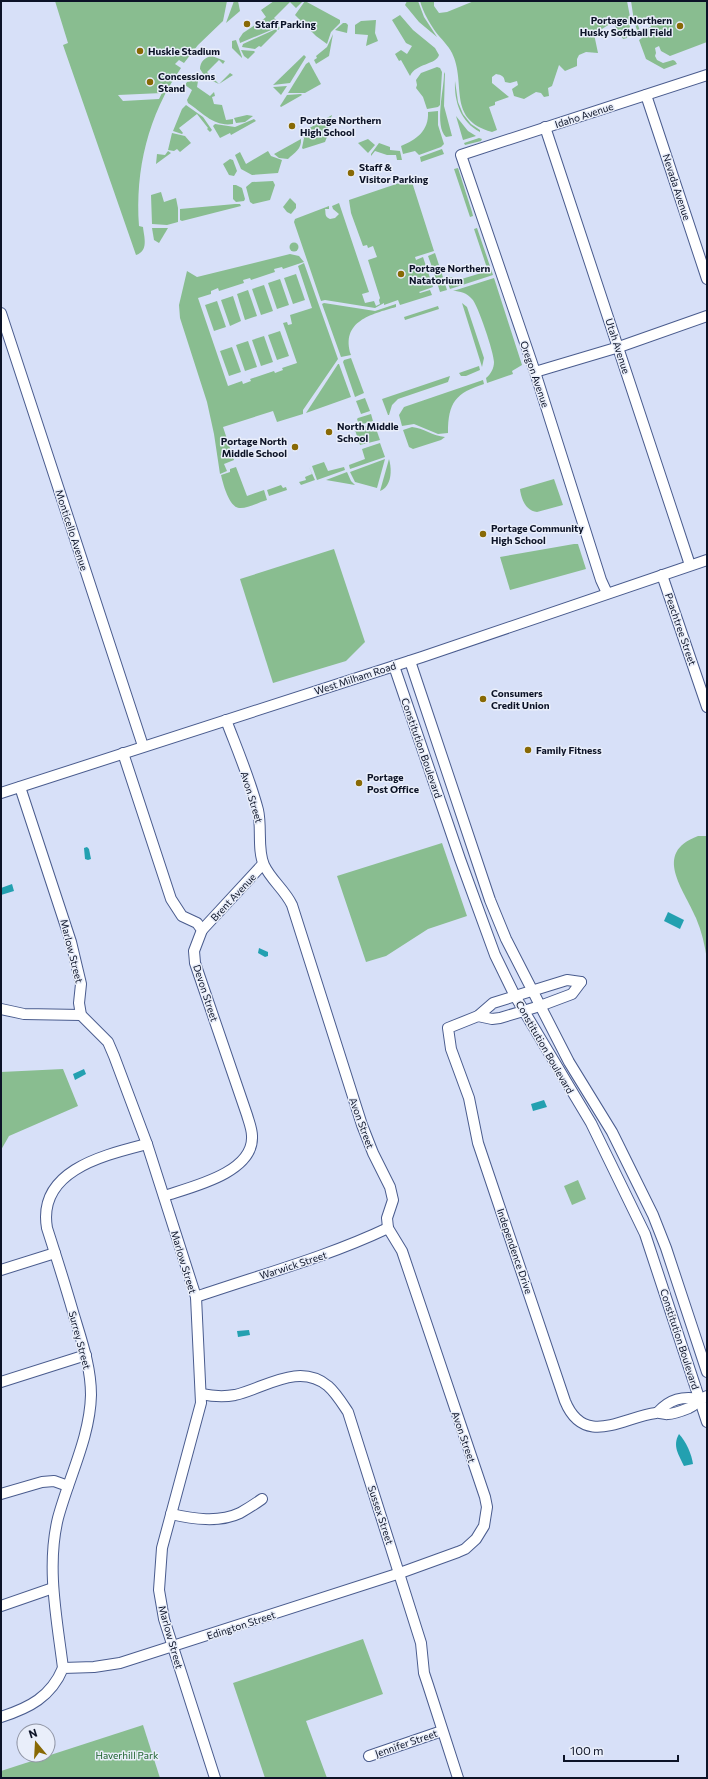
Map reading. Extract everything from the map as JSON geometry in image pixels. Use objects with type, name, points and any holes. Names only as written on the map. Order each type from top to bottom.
[{"type":"street","name":"Idaho Avenue","points":[[461,155],[707,75]]},
{"type":"street","name":"Nevada Avenue","points":[[646,95],[707,279]]},
{"type":"street","name":"Utah Avenue","points":[[545,127],[690,565]]},
{"type":"street","name":"Oregon Avenue","points":[[461,155],[535,372],[601,580],[607,593]]},
{"type":"street","name":"Monticello Avenue","points":[[1,313],[143,746]]},
{"type":"street","points":[[535,372],[619,347],[707,316]]},
{"type":"street","name":"West Milham Road","points":[[1,793],[410,661],[707,560]]},
{"type":"street","name":"Peachtree Street","points":[[662,575],[704,685],[707,707]]},
{"type":"street","name":"Constitution Boulevard","points":[[410,661],[490,900],[506,939],[569,1062],[612,1132],[653,1215],[666,1248],[707,1372]]},
{"type":"street","name":"Constitution Boulevard","points":[[394,666],[495,955],[523,1011],[591,1123],[645,1234],[703,1398],[707,1422]]},
{"type":"street","name":"Avon Street","points":[[226,720],[258,810],[261,829],[263,864],[287,895],[292,905],[362,1124],[373,1153],[390,1187],[393,1200],[387,1218],[388,1228],[402,1251],[485,1497],[487,1507],[484,1526]]},
{"type":"street","points":[[123,753],[171,899],[182,916],[197,923],[202,930]]},
{"type":"street","name":"Marlow Street","points":[[20,787],[71,942],[81,984],[79,1003],[81,1015],[108,1042],[148,1144],[196,1297],[201,1402],[162,1548],[160,1590],[161,1607],[215,1778]]},
{"type":"street","name":"Brent Avenue","points":[[202,930],[263,864]]},
{"type":"street","name":"Devon Street","points":[[164,1196],[222,1176],[232,1170],[246,1155],[251,1145],[252,1136],[247,1115],[195,964],[194,950],[202,930]]},
{"type":"street","name":"Independence Drive","points":[[478,1016],[492,1019],[540,1006],[572,994],[581,982],[567,980],[492,1003],[478,1016],[448,1028],[451,1049],[469,1098],[478,1142],[569,1410],[576,1420],[598,1427],[624,1422],[658,1412],[668,1414],[683,1410],[691,1407],[703,1398]]},
{"type":"street","points":[[1,1008],[24,1014],[81,1015]]},
{"type":"street","name":"Surrey Street","points":[[63,1668],[53,1588],[53,1557],[57,1528],[90,1412],[91,1393],[86,1355],[55,1253],[46,1218],[47,1206],[58,1184],[85,1163],[99,1157],[148,1144]]},
{"type":"street","name":"Warwick Street","points":[[196,1297],[338,1250],[364,1240],[388,1228]]},
{"type":"street","points":[[1,1270],[55,1253]]},
{"type":"street","points":[[1,1382],[86,1355]]},
{"type":"street","name":"Sussex Street","points":[[201,1394],[210,1396],[234,1395],[282,1378],[296,1376],[318,1380],[328,1386],[339,1398],[348,1412],[400,1573],[421,1643],[424,1674],[458,1778]]},
{"type":"street","points":[[1,1494],[42,1482],[54,1481],[68,1486]]},
{"type":"street","points":[[171,1514],[195,1519],[210,1519],[239,1514],[262,1499]]},
{"type":"street","name":"Edington Street","points":[[63,1668],[94,1667],[120,1663],[400,1573],[465,1548],[476,1540],[484,1526]]},
{"type":"street","points":[[1,1606],[53,1588]]},
{"type":"street","points":[[1,1718],[41,1699],[57,1682],[63,1668]]},
{"type":"street","name":"Jennifer Street","points":[[369,1756],[442,1731]]},
{"type":"green space","points":[[55,1],[227,1],[223,21],[198,45],[184,63],[179,60],[175,64],[181,68],[160,105],[152,124],[146,144],[139,184],[139,226],[143,227],[145,243],[143,250],[136,255],[63,45],[68,43]],"holes":[[[162,93],[159,99],[123,101],[118,95]]]},
{"type":"green space","points":[[234,1],[238,1],[240,11],[226,23]]},
{"type":"green space","points":[[274,1],[303,1],[296,8],[290,2],[274,18],[280,24],[260,22],[266,17],[261,10]]},
{"type":"green space","points":[[305,1],[340,20],[340,23],[331,32],[327,44],[316,36],[295,15]]},
{"type":"green space","points":[[407,1],[418,1],[424,17],[437,37],[419,22],[405,5]]},
{"type":"green space","points":[[420,1],[434,1],[434,6],[439,13],[447,12],[474,1],[627,1],[631,22],[627,38],[623,39],[613,22],[594,34],[598,53],[586,52],[579,55],[577,59],[577,66],[565,71],[559,65],[552,86],[548,88],[549,96],[544,97],[541,93],[536,92],[524,99],[514,96],[512,89],[518,85],[517,81],[510,83],[505,82],[502,76],[496,74],[492,77],[492,83],[509,97],[495,102],[495,105],[489,107],[497,130],[492,132],[478,126],[468,119],[460,99],[456,65],[452,53],[435,31],[424,13]]},
{"type":"green space","name":"Portage Northern Husky Softball Field","points":[[631,1],[707,1],[707,42],[670,56],[661,51],[659,46],[655,48],[655,56],[657,60],[663,63],[673,60],[677,64],[664,69],[646,59],[639,40],[642,38],[641,35],[639,36],[634,21]],"holes":[[[649,21],[651,27],[640,31],[638,25]]]},
{"type":"green space","points":[[400,15],[413,30],[435,48],[439,55],[434,61],[421,66],[410,76],[401,60],[399,61],[395,54],[401,50],[407,54],[412,46],[406,43],[392,20]]},
{"type":"green space","points":[[376,20],[375,33],[378,41],[366,46],[368,35],[355,34],[355,25],[361,21]]},
{"type":"green space","points":[[343,23],[348,25],[347,33],[335,30]]},
{"type":"green space","points":[[255,25],[281,27],[278,30],[276,28],[240,43],[239,39],[243,33]]},
{"type":"green space","points":[[276,29],[277,31],[261,47],[259,46],[255,49],[242,47],[243,44]]},
{"type":"green space","points":[[333,34],[329,56],[316,64],[314,60],[317,58],[316,56],[327,47]]},
{"type":"green space","points":[[236,40],[242,58],[232,48],[232,41]]},
{"type":"green space","points":[[241,50],[255,52],[248,59],[244,56]]},
{"type":"green space","points":[[304,55],[306,57],[290,83],[273,85]]},
{"type":"green space","points":[[212,56],[225,61],[223,64],[219,60],[207,72],[219,84],[206,78],[200,69],[203,60]]},
{"type":"green space","points":[[309,62],[321,84],[305,93],[288,93],[306,64]]},
{"type":"green space","points":[[437,67],[440,68],[442,72],[440,105],[438,107],[427,109],[423,97],[416,88],[416,80],[421,73]]},
{"type":"green space","points":[[445,72],[444,106],[452,136],[446,137],[442,132],[440,116]]},
{"type":"green space","points":[[230,73],[233,75],[219,84]]},
{"type":"green space","points":[[192,80],[198,81],[197,87],[210,96],[214,92],[215,96],[212,97],[214,104],[222,105],[226,120],[233,119],[233,124],[214,121],[188,103],[187,100],[192,90],[185,85],[187,82]]},
{"type":"green space","points":[[455,81],[458,102],[463,114],[471,124],[480,130],[480,132],[468,123],[460,111],[457,104]]},
{"type":"green space","points":[[287,86],[281,95],[273,87]]},
{"type":"green space","points":[[287,95],[302,95],[281,107],[280,106]]},
{"type":"green space","points":[[186,105],[203,117],[212,130],[210,132],[197,114],[179,128],[183,133],[182,134],[173,131],[182,109]]},
{"type":"green space","points":[[438,111],[438,125],[444,144],[441,147],[419,155],[415,151],[403,154],[401,146],[412,141],[424,130],[428,119],[428,112]]},
{"type":"green space","points":[[247,115],[253,116],[245,122],[236,123],[234,118]]},
{"type":"green space","points":[[332,115],[325,136],[327,137],[325,142],[303,149],[304,138],[301,133]]},
{"type":"green space","points":[[456,116],[468,131],[476,136],[463,140]]},
{"type":"green space","points":[[254,119],[256,121],[231,135],[230,133],[220,138],[213,126],[215,124],[235,127]]},
{"type":"green space","points":[[172,133],[185,136],[191,143],[180,152],[177,149],[174,151],[168,150]]},
{"type":"green space","points":[[479,138],[482,139],[481,141],[465,145],[464,143]]},
{"type":"green space","points":[[301,139],[299,148],[288,159],[279,158],[274,154]]},
{"type":"green space","points":[[368,139],[375,145],[368,153],[358,143]]},
{"type":"green space","points":[[379,143],[390,147],[390,150],[400,151],[402,160],[397,160],[396,155],[387,155],[375,151],[371,156]]},
{"type":"green space","points":[[442,149],[444,154],[421,162],[420,157]]},
{"type":"green space","points":[[168,151],[171,153],[156,164],[157,154],[165,155]]},
{"type":"green space","points":[[268,151],[271,156],[282,160],[278,173],[252,175],[241,169],[235,155],[240,152],[246,164]]},
{"type":"green space","points":[[230,159],[233,160],[237,171],[234,176],[229,175],[223,164]]},
{"type":"green space","points":[[458,168],[473,216],[470,217],[454,169]]},
{"type":"green space","points":[[411,179],[434,251],[415,257],[416,260],[423,257],[433,287],[419,292],[430,290],[432,295],[400,305],[398,300],[384,305],[384,303],[375,308],[325,300],[321,301],[294,222],[295,219],[329,206],[329,209],[325,209],[326,216],[330,219],[335,218],[339,214],[333,209],[332,206],[339,203],[369,292],[362,294],[365,303],[374,301],[376,306],[380,304],[380,298],[368,260],[377,257],[373,246],[368,248],[367,245],[363,246],[351,213],[349,200]]},
{"type":"green space","points":[[273,181],[275,185],[270,200],[253,204],[250,202],[246,187],[252,182]]},
{"type":"green space","points":[[233,185],[242,188],[245,199],[244,201],[236,202],[233,199]]},
{"type":"green space","points":[[161,192],[164,202],[176,198],[178,222],[167,225],[152,224],[151,195]]},
{"type":"green space","points":[[290,198],[296,204],[296,208],[291,214],[283,207]]},
{"type":"green space","points":[[240,204],[241,206],[182,221],[180,220],[180,209]]},
{"type":"green space","points":[[152,228],[168,228],[159,243],[154,240]]},
{"type":"green space","points":[[477,228],[493,275],[450,289],[446,278],[452,277],[455,281],[488,271],[474,229]]},
{"type":"green space","points":[[292,243],[296,243],[298,247],[296,251],[292,251],[290,249],[290,245]]},
{"type":"green space","points":[[435,253],[439,265],[432,267],[428,256]]},
{"type":"green space","points":[[290,254],[299,256],[304,262],[283,269],[282,267],[274,269],[275,272],[251,280],[250,278],[243,280],[244,283],[219,291],[218,288],[211,291],[211,294],[198,298],[228,386],[242,381],[243,384],[251,381],[250,379],[274,371],[275,373],[283,370],[282,368],[297,363],[283,323],[287,322],[288,325],[292,324],[290,315],[312,308],[298,266],[304,263],[338,359],[303,410],[303,414],[277,422],[273,411],[223,427],[234,460],[224,464],[227,471],[220,474],[214,434],[207,402],[180,318],[179,305],[187,271],[197,277]]},
{"type":"green space","points":[[440,268],[447,290],[440,292],[433,270]]},
{"type":"green space","points":[[296,274],[305,300],[293,304],[284,278]]},
{"type":"green space","points":[[494,278],[522,365],[512,371],[513,374],[487,383],[486,378],[492,371],[494,362],[482,319],[475,303],[468,295],[458,291],[453,291]]},
{"type":"green space","points":[[280,279],[289,305],[277,309],[268,283]]},
{"type":"green space","points":[[264,285],[273,311],[261,315],[252,289]]},
{"type":"green space","points":[[248,290],[257,316],[245,320],[237,294]]},
{"type":"green space","points":[[233,296],[241,321],[230,326],[221,300]]},
{"type":"green space","points":[[217,301],[226,327],[214,331],[205,305]]},
{"type":"green space","points":[[324,303],[375,311],[396,304],[396,307],[368,316],[360,321],[350,334],[349,343],[351,355],[341,357],[322,304]]},
{"type":"green space","points":[[462,303],[467,307],[484,358],[482,367]]},
{"type":"green space","points":[[438,306],[439,309],[405,320],[404,317]]},
{"type":"green space","points":[[280,331],[289,356],[277,360],[268,335]]},
{"type":"green space","points":[[264,336],[273,362],[261,366],[252,340]]},
{"type":"green space","points":[[248,341],[257,367],[245,371],[236,345]]},
{"type":"green space","points":[[232,347],[241,372],[229,376],[220,351]]},
{"type":"green space","points":[[351,358],[364,393],[355,397],[343,362],[344,360]]},
{"type":"green space","points":[[338,364],[351,397],[306,413]]},
{"type":"green space","points":[[479,366],[480,370],[466,376],[461,376],[459,373]]},
{"type":"green space","points":[[450,376],[448,382],[398,399],[392,405],[388,415],[382,399]]},
{"type":"green space","points":[[483,380],[484,384],[474,387],[460,395],[452,406],[448,422],[448,433],[438,434],[414,424],[402,426],[399,415],[404,407]]},
{"type":"green space","points":[[365,398],[370,411],[361,414],[356,401]]},
{"type":"green space","points":[[371,414],[373,421],[359,425],[358,418]]},
{"type":"green space","points":[[374,423],[380,440],[360,445],[355,430]]},
{"type":"green space","points":[[412,427],[445,437],[441,440],[413,449],[409,447],[403,430]]},
{"type":"green space","points":[[380,443],[385,457],[350,469],[349,465],[365,459],[362,449]]},
{"type":"green space","points":[[385,459],[377,488],[355,482],[350,472]]},
{"type":"green space","points":[[389,459],[391,473],[389,482],[384,489],[380,491]]},
{"type":"green space","points":[[324,462],[328,471],[344,467],[345,470],[317,480],[312,466]]},
{"type":"green space","points":[[236,467],[247,496],[264,490],[267,500],[242,508],[235,507],[232,504],[223,484],[221,475],[230,472],[230,469]]},
{"type":"green space","points":[[309,467],[315,480],[301,485],[299,482],[306,480],[305,477],[312,474]]},
{"type":"green space","points":[[347,472],[351,481],[355,485],[326,480]]},
{"type":"green space","points":[[554,479],[563,505],[537,512],[527,507],[520,489]]},
{"type":"green space","points":[[281,485],[283,488],[286,487],[287,490],[269,496],[267,490]]},
{"type":"green space","points":[[578,544],[586,569],[510,590],[500,557]]},
{"type":"green space","points":[[334,549],[365,642],[346,661],[273,683],[240,579]]},
{"type":"green space","points":[[698,836],[707,836],[707,960],[700,928],[679,884],[675,872],[674,862],[677,852],[684,843]]},
{"type":"green space","points":[[442,843],[467,916],[428,929],[386,956],[366,962],[337,876]]},
{"type":"green space","points":[[63,1069],[78,1106],[9,1136],[1,1150],[1,1072]]},
{"type":"green space","points":[[578,1180],[586,1199],[572,1205],[564,1186]]},
{"type":"green space","points":[[363,1639],[383,1694],[306,1721],[327,1778],[265,1778],[233,1683]]},
{"type":"green space","name":"Haverhill Park","points":[[143,1725],[160,1778],[1,1778],[1,1771],[26,1763],[56,1763],[56,1753]]},
{"type":"water","points":[[87,847],[89,849],[91,859],[88,860],[85,859],[84,848]]},
{"type":"water","points":[[12,884],[14,891],[1,895],[1,888]]},
{"type":"water","points":[[668,912],[684,920],[680,929],[664,921]]},
{"type":"water","points":[[259,948],[268,952],[268,956],[265,957],[258,953]]},
{"type":"water","points":[[84,1069],[86,1074],[75,1080],[73,1074]]},
{"type":"water","points":[[544,1100],[547,1107],[533,1111],[531,1104]]},
{"type":"water","points":[[249,1330],[250,1335],[238,1337],[237,1331]]},
{"type":"water","points":[[679,1434],[688,1448],[693,1464],[684,1466],[680,1458],[676,1446]]},
{"type":"place","name":"Staff Parking","points":[[247,24]]},
{"type":"place","name":"Portage Northern Husky Softball Field","points":[[680,26]]},
{"type":"place","name":"Huskie Stadium","points":[[140,51]]},
{"type":"place","name":"Concessions Stand","points":[[150,82]]},
{"type":"place","name":"Portage Northern High School","points":[[292,126]]},
{"type":"place","name":"Staff & Visitor Parking","points":[[351,173]]},
{"type":"place","name":"Portage Northern Natatorium","points":[[401,274]]},
{"type":"place","name":"North Middle School","points":[[329,432]]},
{"type":"place","name":"Portage North Middle School","points":[[295,447]]},
{"type":"place","name":"Portage Community High School","points":[[483,534]]},
{"type":"place","name":"Consumers Credit Union","points":[[483,699]]},
{"type":"place","name":"Family Fitness","points":[[528,750]]},
{"type":"place","name":"Portage Post Office","points":[[359,783]]}]
